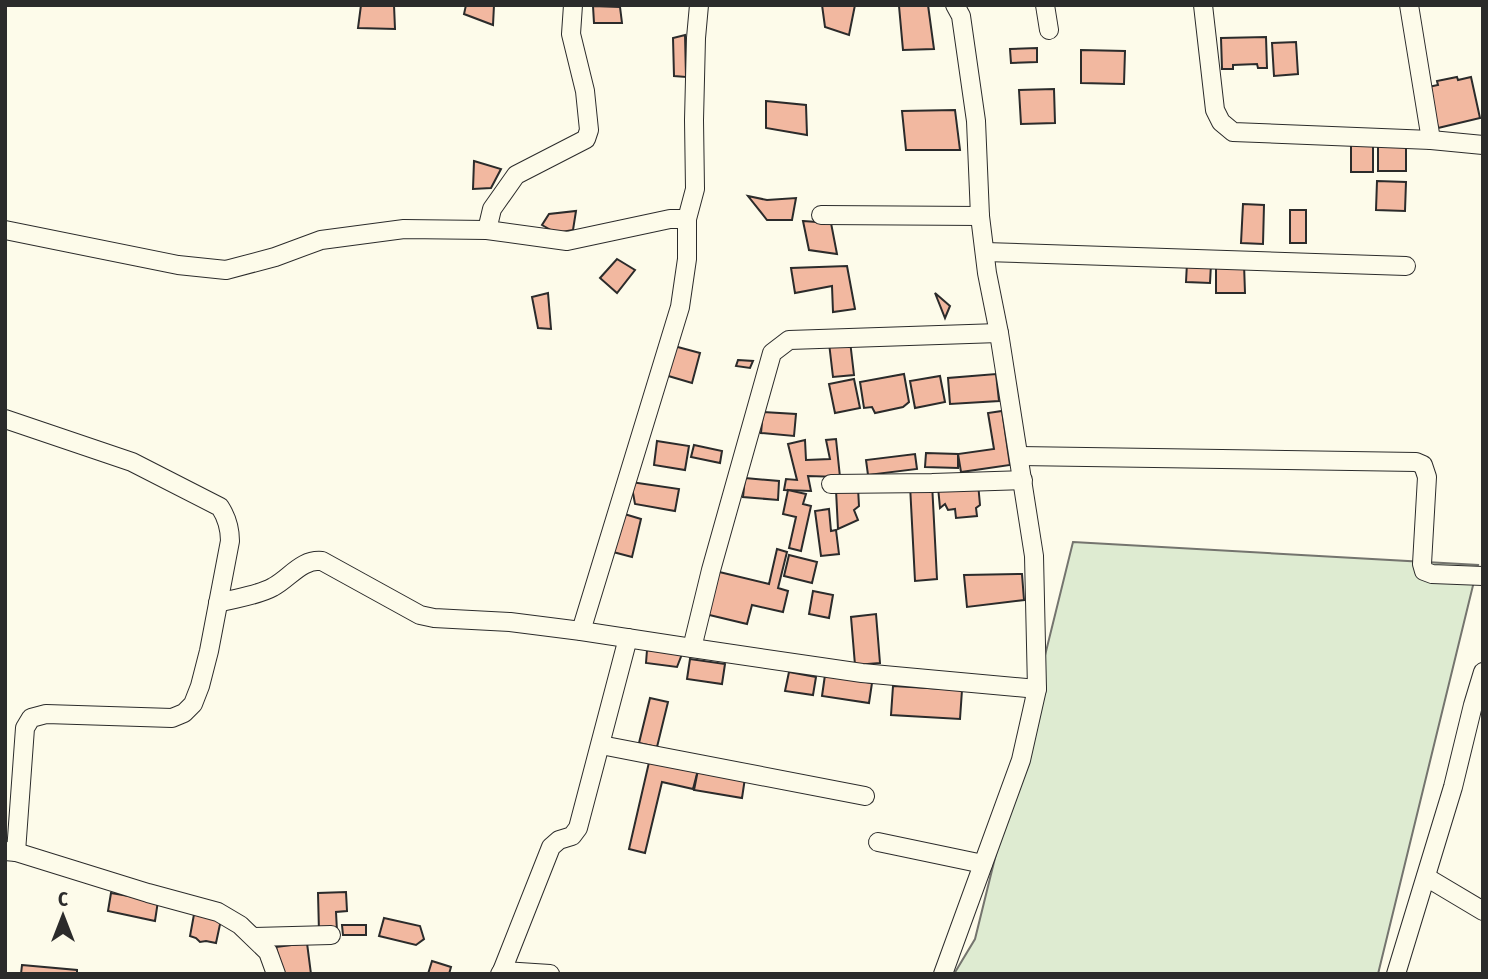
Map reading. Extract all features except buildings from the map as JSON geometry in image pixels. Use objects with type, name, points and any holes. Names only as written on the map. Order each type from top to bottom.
[{"type":"street","points":[[487,230],[492,209],[516,175],[588,136],[585,91],[571,34],[573,5]]},
{"type":"street","points":[[581,631],[680,307],[687,259],[687,219],[695,189],[694,120],[699,5]]},
{"type":"street","points":[[943,974],[1021,760],[1037,689],[1034,556],[987,273],[980,216],[976,121],[961,16],[955,5]]},
{"type":"street","points":[[1045,5],[1049,30]]},
{"type":"street","points":[[1203,5],[1215,110],[1221,122],[1233,132],[1432,140],[1483,145]]},
{"type":"street","points":[[1409,5],[1432,140]]},
{"type":"street","points":[[821,215],[980,216]]},
{"type":"street","points":[[5,230],[178,265],[226,270],[275,257],[321,240],[404,229],[487,230],[567,241],[670,219],[687,219]]},
{"type":"street","points":[[985,252],[1406,266]]},
{"type":"street","points":[[692,648],[772,353],[789,340],[999,333]]},
{"type":"street","points":[[5,419],[132,462],[220,507],[230,528],[230,541],[209,652],[193,704],[184,713],[165,719],[46,714],[37,715],[27,722],[10,851],[218,912],[254,937],[268,952],[276,974]]},
{"type":"street","points":[[1019,456],[1416,462],[1423,465],[1427,477],[1422,565],[1424,570],[1432,574],[1483,576]]},
{"type":"street","points":[[831,484],[1023,480]]},
{"type":"street","points":[[218,603],[272,588],[312,560],[322,561],[420,614],[435,618],[510,622],[862,673],[1037,689]]},
{"type":"street","points":[[550,974],[501,972],[551,847],[559,840],[572,836],[578,828],[628,638]]},
{"type":"street","points":[[1396,974],[1453,787],[1483,671]]},
{"type":"street","points":[[601,746],[866,796]]},
{"type":"street","points":[[878,842],[983,864]]},
{"type":"street","points":[[1426,877],[1483,911]]},
{"type":"street","points":[[254,937],[331,935]]},
{"type":"green space","points":[[1073,542],[1478,565],[1378,974],[954,974],[975,939]]}]
